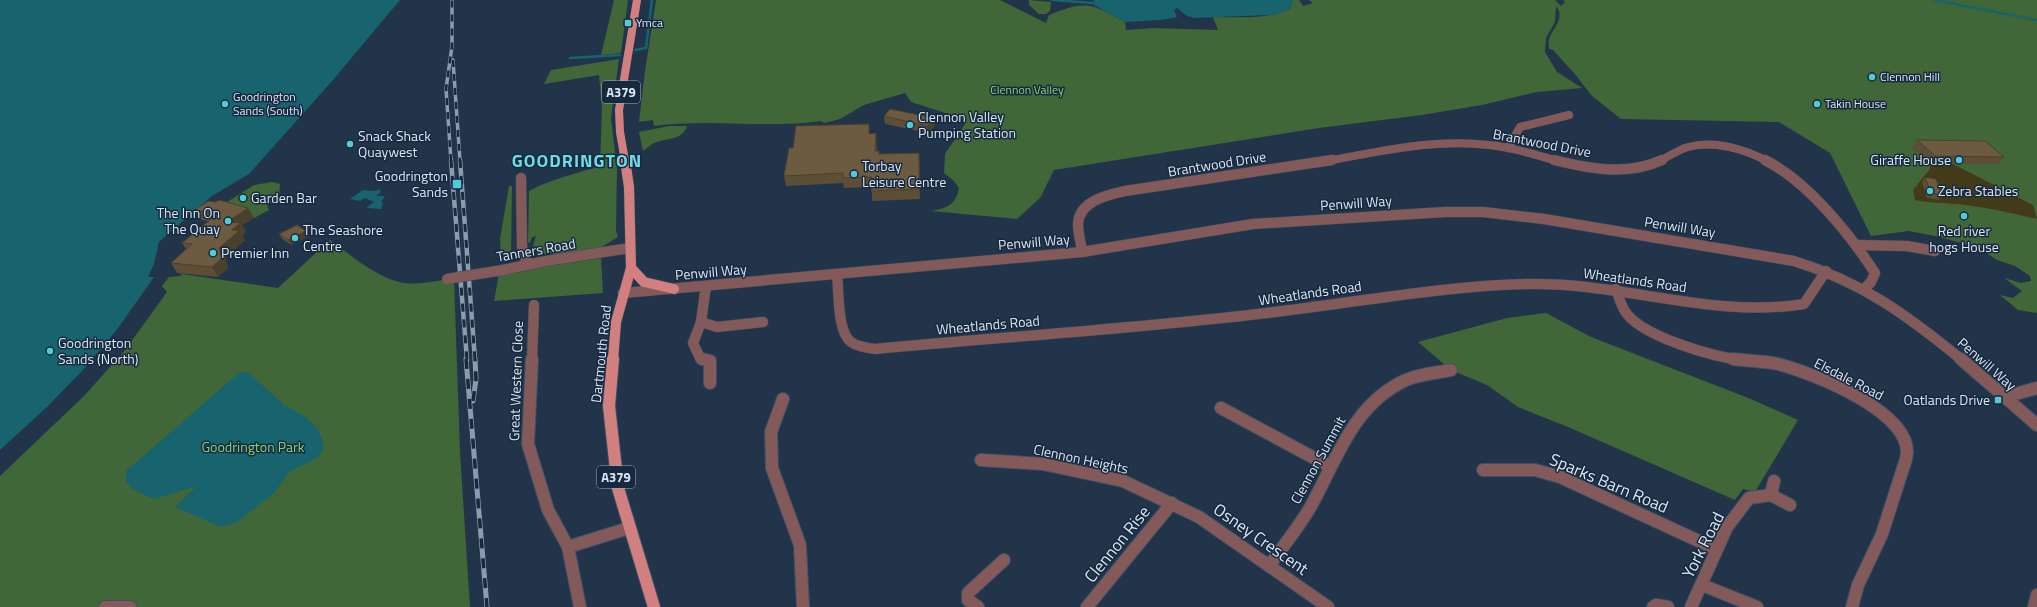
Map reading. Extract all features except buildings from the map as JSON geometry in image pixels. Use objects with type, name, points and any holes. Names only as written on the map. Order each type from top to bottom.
[{"type":"main road","name":"Dartmouth Road","points":[[637,0],[619,110],[620,132],[629,187],[631,268],[616,322],[610,406],[618,488],[654,607]]},
{"type":"main road","points":[[631,268],[636,277],[650,284],[674,289]]},
{"type":"street","points":[[1508,148],[1520,127],[1569,115]]},
{"type":"street","name":"Brantwood Drive","points":[[1082,252],[1078,223],[1081,214],[1090,204],[1104,196],[1422,146],[1451,143],[1508,148],[1582,165],[1624,170],[1641,169],[1660,162],[1680,151],[1698,145],[1718,145],[1760,156],[1786,173],[1834,220],[1857,245],[1875,274],[1871,282],[1864,289]]},
{"type":"street","points":[[521,178],[522,247],[525,258],[530,264]]},
{"type":"street","name":"Penwill Way","points":[[623,293],[1082,252],[1253,224],[1445,212],[1483,212],[1544,219],[1722,248],[1794,261],[1826,271],[1864,289],[1909,318],[1961,359],[2037,425]]},
{"type":"street","points":[[1857,245],[1907,246],[1935,251]]},
{"type":"street","name":"Tanners Road","points":[[447,279],[630,248]]},
{"type":"street","name":"Wheatlands Road","points":[[837,274],[842,330],[852,343],[863,348],[875,349],[1223,318],[1317,308],[1423,292],[1482,286],[1531,284],[1616,289],[1718,306],[1780,308],[1804,304],[1826,271]]},
{"type":"street","points":[[706,286],[701,322],[694,343],[700,358],[710,362],[710,383]]},
{"type":"street","name":"Elsdale Road","points":[[1616,289],[1627,315],[1638,324],[1710,355],[1778,364],[1812,375],[1866,402],[1885,416],[1900,430],[1908,448],[1903,468],[1874,552],[1853,598],[1852,607]]},
{"type":"street","name":"Great Western Close","points":[[534,305],[528,444],[548,510],[568,547],[580,607]]},
{"type":"street","points":[[701,322],[717,327],[763,322]]},
{"type":"street","name":"Clennon Summit","points":[[1269,566],[1310,507],[1329,466],[1364,408],[1382,394],[1408,380],[1451,370]]},
{"type":"street","points":[[2005,397],[2037,388]]},
{"type":"street","points":[[783,399],[771,432],[772,468],[800,545],[803,607]]},
{"type":"street","points":[[1220,408],[1329,466]]},
{"type":"street","name":"Clennon Heights","points":[[981,460],[1043,464],[1098,475],[1123,481],[1172,503]]},
{"type":"street","name":"Sparks Barn Road","points":[[1484,470],[1535,470],[1560,477],[1716,549]]},
{"type":"street","points":[[1774,481],[1771,495],[1790,505]]},
{"type":"street","name":"York Road","points":[[1691,607],[1727,527],[1749,498],[1771,495]]},
{"type":"street","name":"Osney Crescent","points":[[1172,503],[1199,517],[1328,607]]},
{"type":"street","name":"Clennon Rise","points":[[1087,607],[1172,503]]},
{"type":"street","points":[[568,547],[629,528]]},
{"type":"street","points":[[978,607],[968,600],[968,593],[1004,560]]},
{"type":"street","points":[[1702,585],[1757,607]]},
{"type":"street","points":[[2034,607],[2037,595]]},
{"type":"street","points":[[1654,607],[1656,605],[1668,607]]},
{"type":"street","points":[[105,607],[130,607]]},
{"type":"green space","points":[[614,0],[628,0],[621,53],[601,55]]},
{"type":"green space","name":"Clennon Valley","points":[[656,0],[1000,0],[1046,23],[1049,15],[1061,10],[1072,7],[1088,6],[1096,7],[1125,22],[1126,30],[1154,28],[1218,30],[1213,17],[1252,17],[1272,15],[1290,9],[1293,0],[1299,0],[1303,6],[1313,3],[1309,0],[1555,0],[1561,6],[1565,2],[1563,0],[2037,0],[2037,313],[2018,310],[2000,295],[2013,298],[2022,291],[2004,278],[2021,283],[2031,281],[2030,276],[2015,266],[1997,260],[1977,247],[1909,231],[1871,236],[1830,153],[1779,122],[1621,119],[1592,96],[1553,50],[1549,49],[1549,39],[1560,15],[1556,6],[1555,22],[1546,38],[1545,52],[1557,72],[1582,88],[1537,92],[1482,105],[1422,115],[1319,128],[1054,170],[1040,198],[1017,219],[931,211],[942,209],[950,205],[958,194],[959,188],[953,180],[944,173],[945,154],[965,124],[964,119],[911,102],[905,93],[864,105],[840,119],[824,123],[821,121],[779,124],[696,123],[654,126],[653,120],[639,122]]},
{"type":"green space","points":[[1029,0],[1051,2],[1050,11],[1046,14],[1039,14],[1029,5]]},
{"type":"green space","points":[[619,59],[611,118],[617,169],[616,231],[618,237],[600,248],[553,255],[552,253],[540,254],[533,246],[536,236],[532,237],[530,243],[528,242],[529,191],[554,180],[600,166],[602,109],[599,75],[544,84],[551,70]]},
{"type":"green space","points":[[669,126],[687,126],[685,131],[678,137],[654,143],[643,151],[639,132]]},
{"type":"green space","points":[[272,182],[280,184],[279,199],[267,205],[269,210],[254,218],[216,209],[254,185]]},
{"type":"green space","points":[[509,186],[512,186],[511,259],[501,260],[500,239]]},
{"type":"green space","name":"Goodrington Park","points":[[330,240],[372,270],[399,282],[433,282],[454,278],[460,452],[470,607],[0,607],[0,476],[85,395],[125,350],[167,292],[162,286],[169,277],[180,276],[182,274],[278,288]]},
{"type":"green space","points":[[601,258],[603,293],[494,301],[499,273]]},
{"type":"green space","points":[[1546,313],[1591,337],[1751,399],[1798,420],[1755,492],[1743,489],[1735,500],[1568,427],[1518,407],[1487,385],[1451,370],[1418,342],[1507,318]]},
{"type":"sand","points":[[1930,164],[1953,164],[2033,205],[2037,219],[1978,207],[1915,200],[1913,190],[1930,169]]},
{"type":"shaded area","points":[[0,0],[400,0],[333,80],[249,174],[212,196],[159,242],[154,264],[148,277],[154,277],[116,331],[83,370],[48,406],[0,450]]},
{"type":"shaded area","points":[[1094,0],[1293,1],[1290,9],[1281,13],[1270,15],[1195,18],[1187,16],[1177,8],[1174,10],[1177,17],[1161,20],[1125,22],[1094,5]]},
{"type":"shaded area","points":[[379,189],[381,192],[376,196],[385,196],[381,202],[383,203],[381,209],[366,208],[374,202],[365,198],[360,201],[350,199],[363,190],[375,191]]},
{"type":"shaded area","points":[[240,372],[248,372],[283,404],[284,407],[286,406],[300,413],[312,423],[321,435],[323,443],[323,451],[317,458],[289,472],[274,493],[237,522],[221,527],[175,507],[197,486],[154,499],[134,490],[126,482],[126,471]]},
{"type":"waterway","points":[[635,50],[646,48],[652,0]]},
{"type":"waterway","points":[[1052,0],[1094,3]]},
{"type":"waterway","points":[[1934,0],[2037,20]]},
{"type":"waterway","points":[[570,58],[620,55]]},
{"type":"railway","points":[[451,161],[446,89],[452,46],[452,0]]},
{"type":"railway","points":[[453,60],[460,161]]},
{"type":"railway","points":[[451,160],[467,360]]},
{"type":"railway","points":[[460,160],[475,360]]},
{"type":"railway","points":[[466,359],[487,607]]},
{"type":"railway","points":[[473,401],[476,379],[475,359]]},
{"type":"place","name":"Ymca","points":[[628,23]]},
{"type":"place","name":"Clennon Hill","points":[[1872,77]]},
{"type":"place","name":"Goodrington Sands (South)","points":[[225,104]]},
{"type":"place","name":"Takin House","points":[[1817,104]]},
{"type":"place","name":"Clennon Valley Pumping Station","points":[[910,125]]},
{"type":"place","name":"Snack Shack Quaywest","points":[[350,144]]},
{"type":"place","name":"Giraffe House","points":[[1959,160]]},
{"type":"place","name":"Torbay Leisure Centre","points":[[854,174]]},
{"type":"place","name":"Goodrington Sands","points":[[457,184]]},
{"type":"place","name":"Zebra Stables","points":[[1930,191]]},
{"type":"place","name":"Garden Bar","points":[[243,198]]},
{"type":"place","name":"Red river hogs House","points":[[1964,216]]},
{"type":"place","name":"The Inn On The Quay","points":[[228,221]]},
{"type":"place","name":"The Seashore Centre","points":[[295,238]]},
{"type":"place","name":"Premier Inn","points":[[213,253]]},
{"type":"place","name":"Goodrington Sands (North)","points":[[50,351]]},
{"type":"place","name":"Oatlands Drive","points":[[1998,400]]},
{"type":"district","name":"GOODRINGTON","points":[[577,161]]}]
